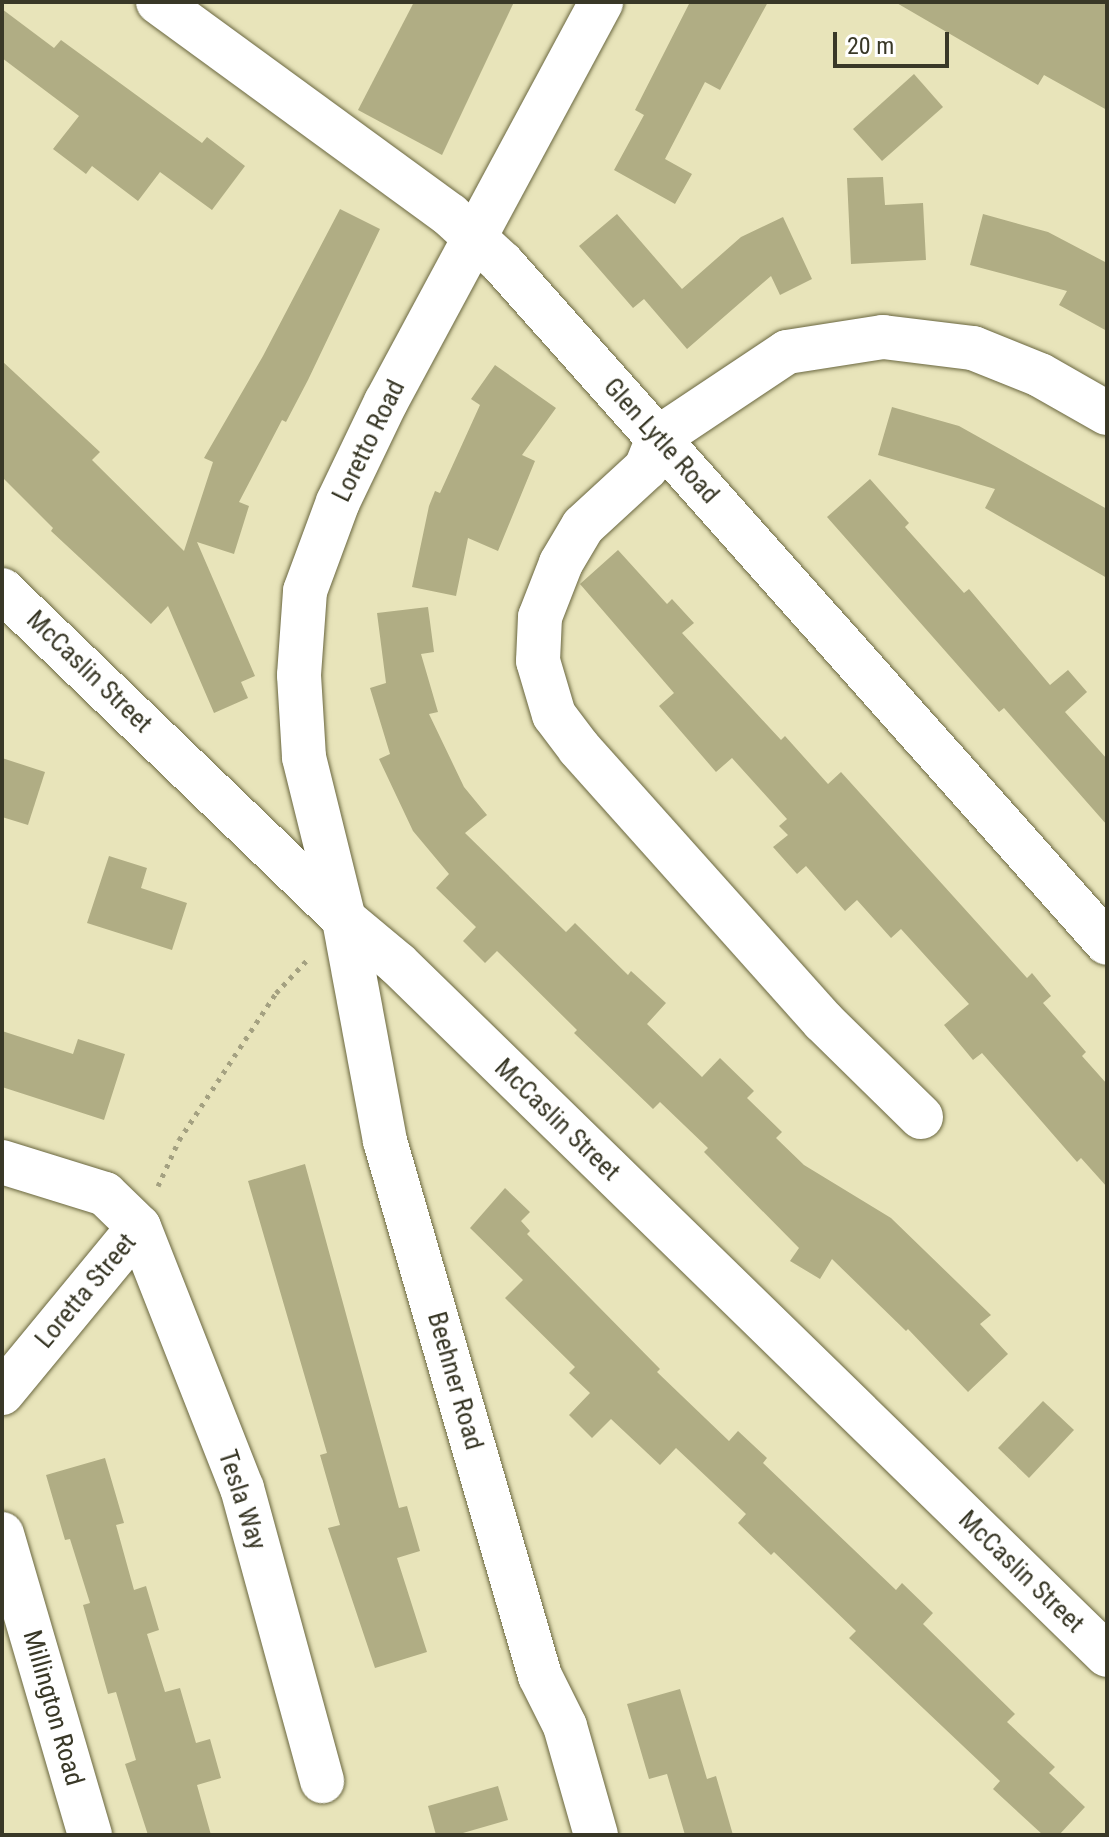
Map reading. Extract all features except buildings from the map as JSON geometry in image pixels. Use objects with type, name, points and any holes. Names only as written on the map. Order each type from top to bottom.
[{"type":"street","name":"Glen Lytle Road","points":[[158,2],[450,215],[511,272],[1107,943]]},
{"type":"street","name":"Loretto Road","points":[[344,919],[304,757],[299,675],[305,591],[338,502],[365,445],[601,2]]},
{"type":"street","points":[[921,1117],[823,1021],[554,715],[538,661],[540,617],[561,563],[583,526],[646,468],[658,438],[787,352],[883,337],[973,348],[1040,375],[1107,413]]},
{"type":"street","name":"McCaslin Street","points":[[2,590],[344,919],[398,964],[1107,1655]]},
{"type":"street","name":"Beehner Road","points":[[344,919],[385,1141],[540,1676],[565,1726],[596,1835]]},
{"type":"street","points":[[2,1162],[105,1194],[146,1212]]},
{"type":"street","name":"Loretta Street","points":[[2,1393],[146,1212]]},
{"type":"street","name":"Tesla Way","points":[[146,1212],[242,1488],[322,1781]]},
{"type":"street","name":"Millington Road","points":[[2,1534],[90,1835]]},
{"type":"path","points":[[146,1212],[179,1140],[276,993],[311,956]]}]
